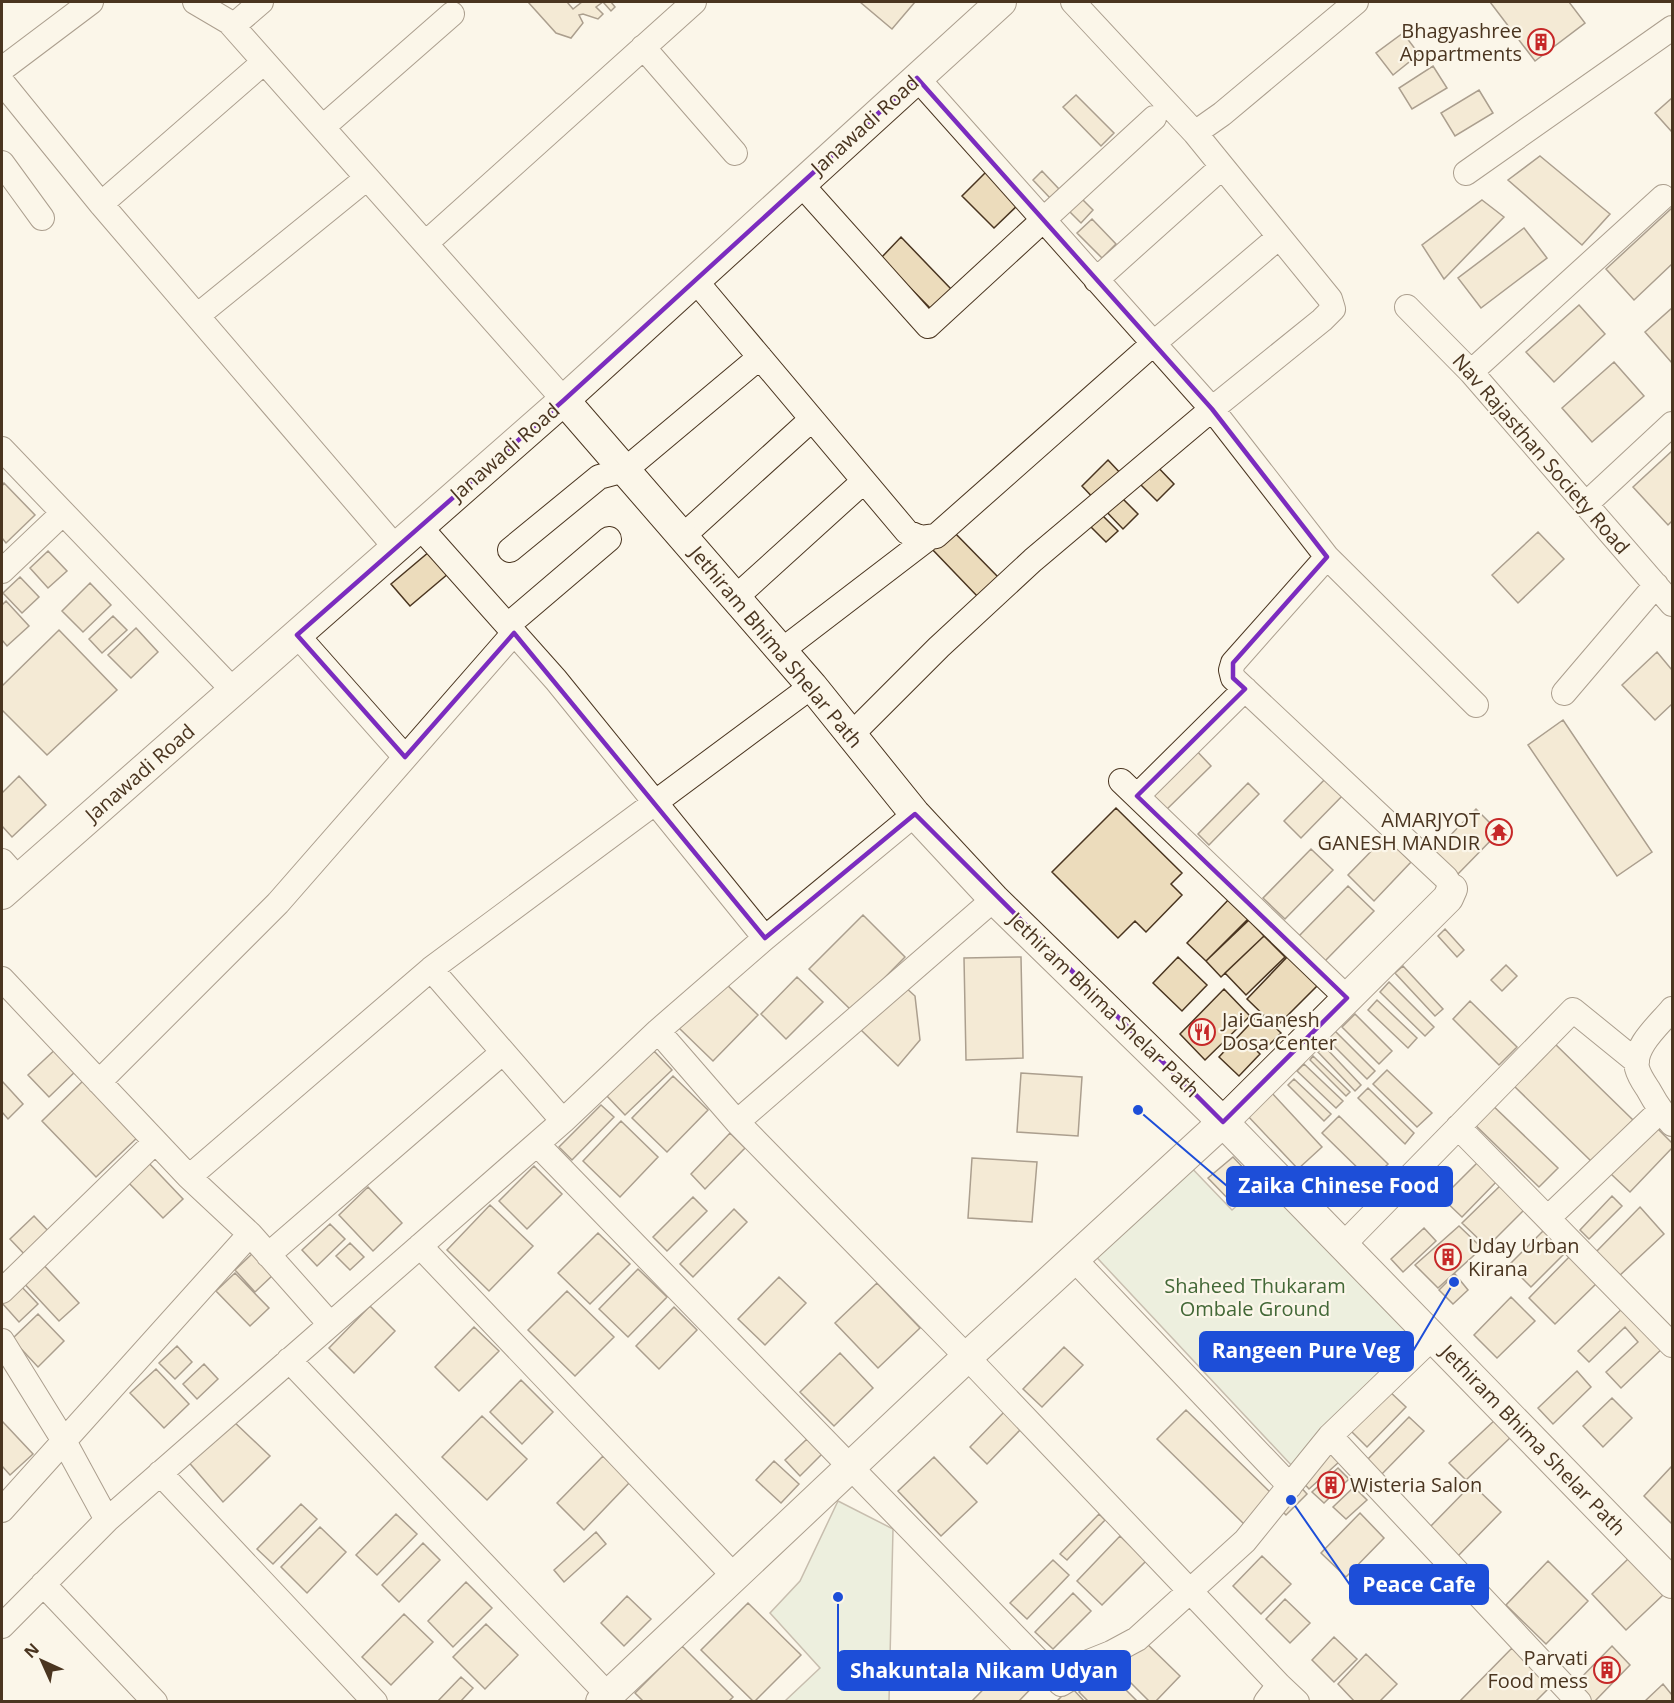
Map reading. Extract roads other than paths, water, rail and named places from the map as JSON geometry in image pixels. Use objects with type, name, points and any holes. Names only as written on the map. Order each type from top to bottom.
[{"type":"street","points":[[2,69],[91,2]]},
{"type":"street","points":[[195,2],[229,21],[564,400]]},
{"type":"street","points":[[233,26],[261,2]]},
{"type":"street","points":[[426,243],[694,2]]},
{"type":"street","name":"Janawadi Road","points":[[7,878],[233,690],[564,400],[1000,2]]},
{"type":"street","points":[[851,735],[939,647],[1033,560],[1212,409],[1322,321],[1333,309],[1330,299],[1195,133],[1073,2]]},
{"type":"street","points":[[1195,133],[1222,114],[1356,2]]},
{"type":"street","points":[[323,127],[452,14]]},
{"type":"street","points":[[1466,173],[1672,28]]},
{"type":"street","points":[[643,47],[735,153]]},
{"type":"street","points":[[101,204],[264,62]]},
{"type":"street","points":[[916,78],[1212,409],[1327,557],[1476,705]]},
{"type":"street","points":[[2,82],[101,204],[396,548]]},
{"type":"street","points":[[801,184],[928,326],[1154,118]]},
{"type":"street","points":[[2,163],[42,218]]},
{"type":"street","points":[[1096,280],[1222,167]]},
{"type":"street","points":[[197,316],[367,178]]},
{"type":"street","points":[[1471,372],[1663,197]]},
{"type":"street","points":[[695,280],[908,532],[921,538],[936,536],[1154,343],[1279,237]]},
{"type":"street","name":"Nav Rajasthan Society Road","points":[[1407,307],[1471,372],[1672,604]]},
{"type":"street","points":[[510,550],[599,477],[625,470],[760,357]]},
{"type":"street","name":"Jethiram Bhima Shelar Path","points":[[564,400],[812,686],[915,814],[994,899],[1223,1122],[1672,1583]]},
{"type":"street","points":[[682,536],[812,419]]},
{"type":"street","points":[[1586,504],[1672,424]]},
{"type":"street","points":[[2,449],[233,690]]},
{"type":"street","points":[[735,598],[864,481]]},
{"type":"street","points":[[2,571],[63,513]]},
{"type":"street","points":[[420,527],[556,680],[765,938]]},
{"type":"street","points":[[782,651],[930,537]]},
{"type":"street","points":[[99,1082],[278,903],[405,757],[511,629],[609,539]]},
{"type":"street","points":[[289,1360],[604,1698],[1074,1258],[1223,1122],[1448,898],[1452,889],[1446,878],[1233,678],[1231,670],[1233,663],[1327,557]]},
{"type":"street","points":[[1564,693],[1656,585]]},
{"type":"street","points":[[297,635],[405,757]]},
{"type":"street","points":[[189,1177],[431,969],[812,686]]},
{"type":"street","points":[[1245,689],[1129,789],[1347,998]]},
{"type":"street","points":[[2,1626],[107,1520],[564,1121],[658,1031],[765,938],[915,814]]},
{"type":"street","points":[[736,1122],[994,899]]},
{"type":"street","points":[[431,969],[564,1121]]},
{"type":"street","points":[[2,979],[189,1177],[250,1234],[330,1324]]},
{"type":"street","points":[[1548,1218],[1666,1117],[1640,1075],[1637,1062],[1638,1053],[1643,1044],[1672,1009]]},
{"type":"street","points":[[1343,1245],[1573,1010],[1637,1062]]},
{"type":"street","points":[[658,1031],[736,1122],[968,1357],[1190,1591],[1273,1693],[1298,1701]]},
{"type":"street","points":[[268,1255],[503,1052]]},
{"type":"street","points":[[1458,1127],[1672,1345]]},
{"type":"street","points":[[2,1291],[155,1142]]},
{"type":"street","points":[[537,1144],[1061,1684],[1071,1678],[1086,1663],[1137,1639],[1245,1541],[1330,1436],[1433,1337]]},
{"type":"street","points":[[2,1510],[250,1234]]},
{"type":"street","points":[[420,1245],[735,1577]]},
{"type":"street","points":[[1074,1258],[1290,1486]]},
{"type":"street","points":[[2,1341],[64,1441],[107,1520]]},
{"type":"street","points":[[1330,1436],[1579,1701]]},
{"type":"street","points":[[160,1473],[375,1701]]},
{"type":"street","points":[[43,1584],[155,1701]]},
{"type":"place","name":"Bhagyashree Appartments","points":[[1541,42]]},
{"type":"place","name":"AMARJYOT GANESH MANDIR","points":[[1499,832]]},
{"type":"place","name":"Jai Ganesh Dosa Center","points":[[1202,1032]]},
{"type":"place","name":"Zaika Chinese Food","points":[[1138,1110]]},
{"type":"place","name":"Uday Urban Kirana","points":[[1448,1257]]},
{"type":"place","name":"Rangeen Pure Veg","points":[[1454,1282]]},
{"type":"place","name":"Wisteria Salon","points":[[1331,1485]]},
{"type":"place","name":"Peace Cafe","points":[[1291,1500]]},
{"type":"place","name":"Shakuntala Nikam Udyan","points":[[838,1597]]},
{"type":"place","name":"Parvati Food mess","points":[[1607,1670]]},
{"type":"park label","name":"Shaheed Thukaram Ombale Ground","points":[[1255,1298]]}]
